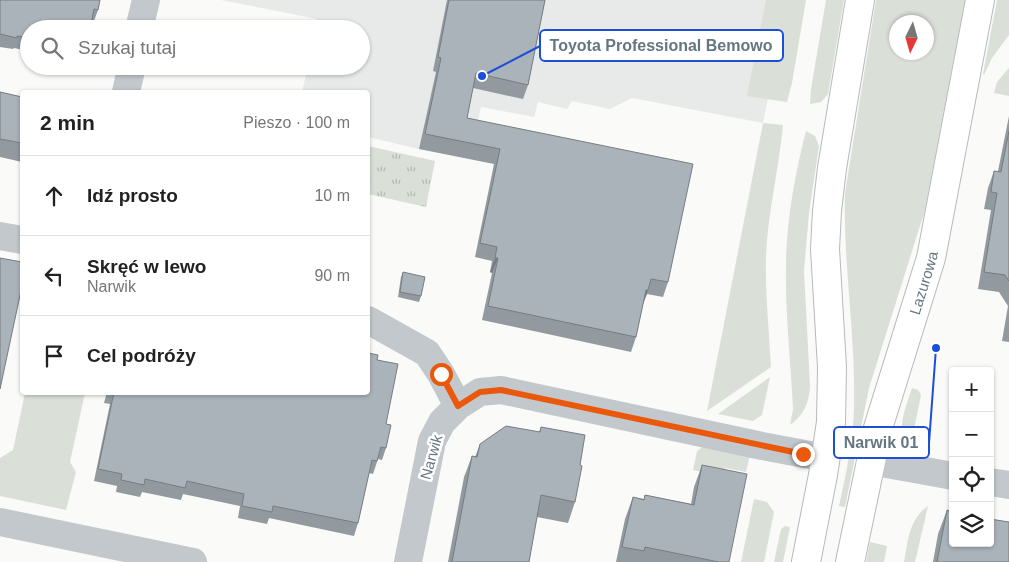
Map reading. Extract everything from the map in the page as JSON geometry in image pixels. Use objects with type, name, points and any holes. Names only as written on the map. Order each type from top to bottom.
[{"type":"main road","points":[[806,562],[831,422],[832,394],[825,249],[827,210],[832,168],[860,0]]},
{"type":"main road","name":"Lazurowa","points":[[850,562],[878,428],[931,258],[980,0]]},
{"type":"street","points":[[142,20],[146,0]]},
{"type":"street","points":[[126,90],[130,75]]},
{"type":"street","points":[[0,236],[20,240]]},
{"type":"street","points":[[370,321],[427,353],[458,406]]},
{"type":"street","name":"Narwik","points":[[408,562],[432,442],[442,422],[458,406],[480,392],[501,390],[826,458]]},
{"type":"street","points":[[870,461],[949,475]]},
{"type":"street","points":[[994,483],[1009,485]]},
{"type":"street","points":[[0,522],[193,562]]},
{"type":"shaded area","points":[[221,0],[788,0],[763,123],[632,98],[610,109],[572,101],[567,109],[538,102],[534,117],[481,107],[470,158],[370,137],[370,90],[302,90],[306,75],[370,75],[370,20],[317,19]]},
{"type":"green space","points":[[766,0],[806,0],[787,102],[747,96]]},
{"type":"green space","points":[[826,0],[844,0],[828,94],[821,102],[810,104],[811,89]]},
{"type":"green space","points":[[876,0],[965,0],[925,210],[869,388],[845,507],[839,506],[852,434],[854,382],[845,193]]},
{"type":"green space","points":[[997,0],[1009,0],[1009,35],[992,58],[984,75],[983,74]]},
{"type":"green space","points":[[1009,68],[1009,96],[994,93],[997,82]]},
{"type":"green space","points":[[763,123],[783,125],[766,255],[771,367],[707,411]]},
{"type":"green space","points":[[806,131],[815,136],[819,146],[809,213],[804,271],[810,386],[805,408],[790,425],[793,409],[786,302],[786,250],[792,198]]},
{"type":"green space","points":[[370,146],[435,161],[426,207],[370,194]]},
{"type":"green space","points":[[770,377],[762,415],[753,421],[718,414]]},
{"type":"green space","points":[[912,388],[918,390],[921,395],[910,449],[905,442],[902,427]]},
{"type":"green space","points":[[25,395],[85,395],[70,462],[76,472],[66,510],[0,496],[0,458],[13,450]]},
{"type":"green space","points":[[704,446],[750,455],[746,472],[725,468],[723,477],[693,470],[697,451]]},
{"type":"green space","points":[[754,499],[767,502],[774,512],[764,562],[741,562]]},
{"type":"green space","points":[[928,506],[915,562],[904,562],[908,538],[913,524]]},
{"type":"green space","points":[[785,526],[790,527],[783,562],[774,562],[781,529]]},
{"type":"green space","points":[[870,542],[887,546],[884,562],[866,562]]},
{"type":"building","points":[[0,0],[100,0],[98,10],[94,9],[92,20],[20,20],[20,36],[17,36],[17,38],[0,34]]},
{"type":"building","points":[[449,0],[545,0],[528,85],[476,73],[467,118],[693,164],[668,282],[651,279],[648,290],[646,290],[636,337],[488,306],[498,258],[495,258],[497,247],[480,243],[500,149],[425,134],[441,58],[438,57]]},
{"type":"building","points":[[0,92],[20,97],[20,143],[0,139]]},
{"type":"building","points":[[1009,131],[1009,281],[1005,275],[984,272],[997,193],[991,192],[994,171],[1001,172]]},
{"type":"building","points":[[0,258],[20,262],[20,295],[0,389]]},
{"type":"building","points":[[403,272],[425,277],[421,296],[400,292]]},
{"type":"building","points":[[370,353],[378,355],[377,360],[398,364],[386,424],[391,425],[386,448],[381,447],[377,461],[372,460],[358,523],[273,506],[272,512],[242,506],[244,494],[187,481],[185,488],[145,479],[144,485],[121,480],[122,474],[98,469],[113,395],[370,395]]},
{"type":"building","points":[[506,426],[540,432],[541,427],[585,435],[580,465],[582,466],[575,502],[541,495],[529,562],[452,562],[472,456],[477,457],[480,444]]},
{"type":"building","points":[[702,465],[747,474],[729,562],[719,562],[645,547],[644,551],[622,547],[633,497],[644,500],[645,495],[694,505]]},
{"type":"building","points":[[947,510],[949,511],[949,547],[994,547],[994,520],[1009,522],[1009,562],[937,562]]},
{"type":"place","name":"Toyota Professional Bemowo","points":[[482,76]]},
{"type":"place","name":"Narwik 01","points":[[936,348]]},
{"type":"route","points":[[441,374],[458,406],[480,392],[501,390],[803,454]]}]
